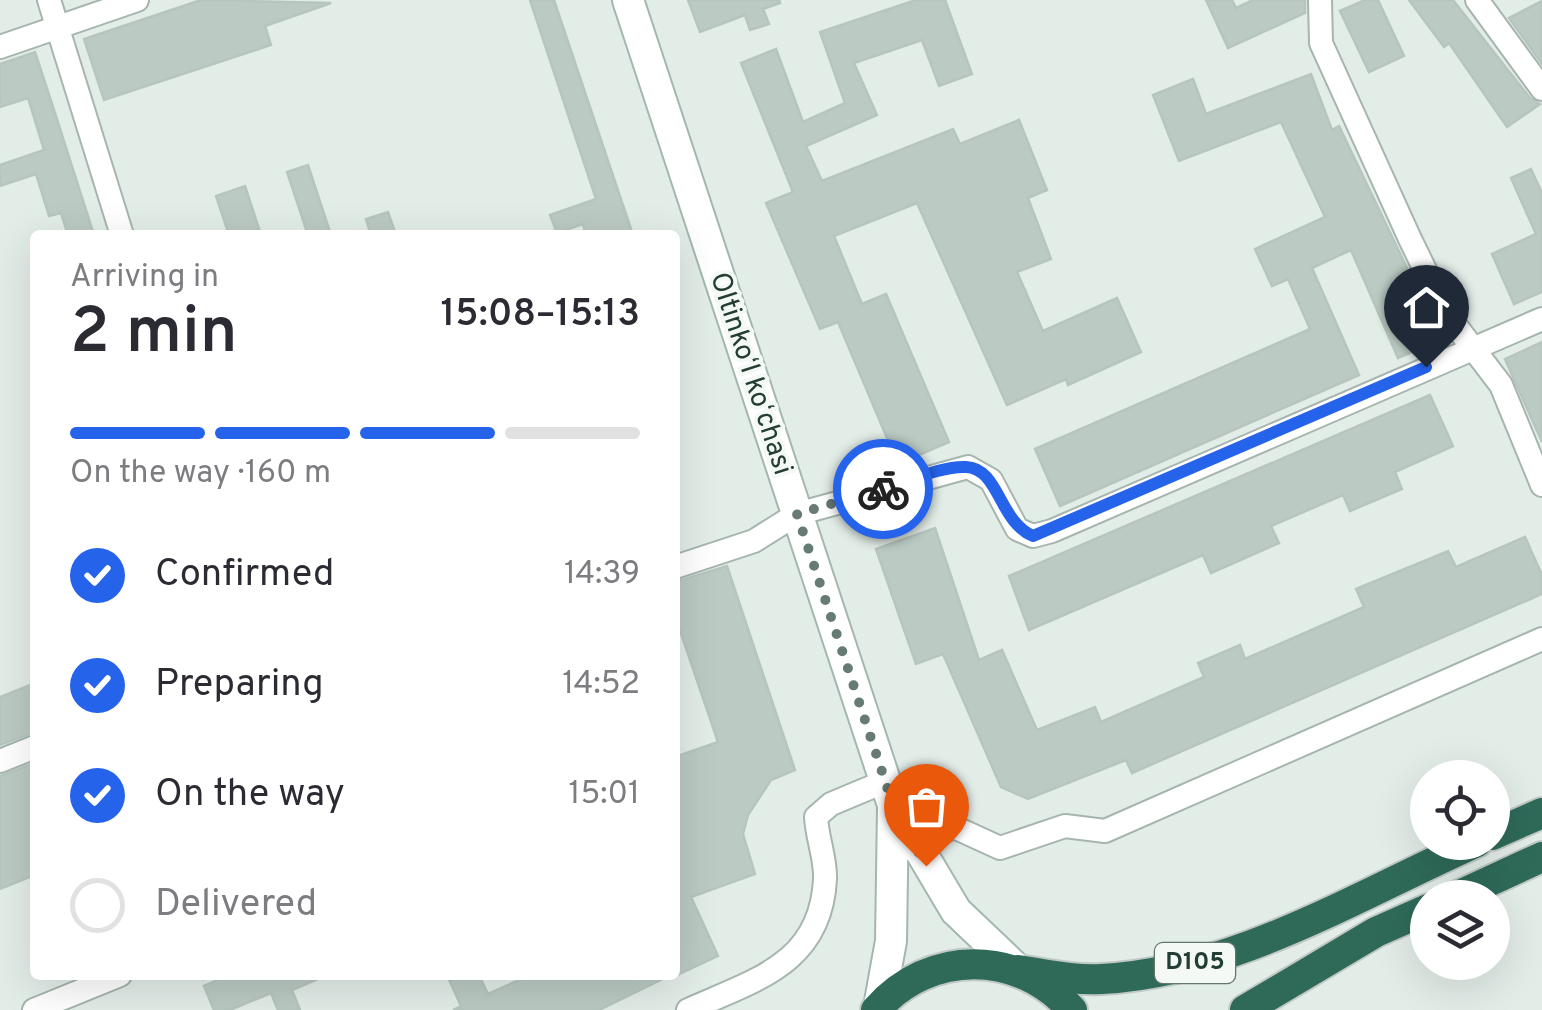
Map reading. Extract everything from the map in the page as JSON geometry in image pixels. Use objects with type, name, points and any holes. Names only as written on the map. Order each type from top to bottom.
[{"type":"highway","points":[[1510,828],[1542,813]]},
{"type":"highway","points":[[1493,880],[1542,858]]},
{"type":"highway","name":"D105","points":[[878,1008],[908,982],[943,966],[981,963],[1098,980],[1173,969],[1220,956],[1436,860]]},
{"type":"highway","name":"D105","points":[[1245,1010],[1376,932],[1410,917]]},
{"type":"highway","name":"D105","points":[[1018,970],[1056,992],[1072,1010]]},
{"type":"main road","name":"Oltinkoʻl koʻchasi","points":[[628,0],[889,793],[904,850],[878,1008]]},
{"type":"main road","name":"Oltinkoʻl koʻchasi","points":[[904,850],[956,911],[1018,970]]},
{"type":"street","points":[[49,0],[120,230]]},
{"type":"street","points":[[0,47],[137,0]]},
{"type":"street","points":[[1320,0],[1321,43],[1446,312],[1501,384],[1542,485]]},
{"type":"street","points":[[1477,0],[1542,89]]},
{"type":"street","points":[[680,566],[754,540],[797,514],[968,467],[991,480],[1016,529],[1033,536],[1052,532],[1542,319]]},
{"type":"street","points":[[904,850],[954,827],[1000,848],[1064,826],[1105,830],[1542,639]]},
{"type":"street","points":[[0,760],[30,748]]},
{"type":"street","points":[[688,1010],[776,970],[802,948],[820,918],[826,874],[816,817],[831,804],[889,793]]},
{"type":"street","points":[[34,1010],[108,980]]},
{"type":"building","points":[[201,0],[331,3],[265,26],[271,45],[104,100],[84,39]]},
{"type":"building","points":[[530,0],[554,0],[631,230],[585,230],[583,224],[556,230],[550,215],[596,199]]},
{"type":"building","points":[[688,0],[780,3],[763,9],[769,24],[750,30],[745,15],[700,32]]},
{"type":"building","points":[[916,0],[945,0],[972,74],[939,86],[922,40],[854,63],[877,115],[806,146],[822,181],[953,129],[960,144],[1019,120],[1047,190],[1028,198],[1051,259],[1017,272],[1043,331],[1117,298],[1141,352],[1068,385],[1066,379],[1007,405],[917,203],[834,236],[862,304],[886,294],[949,442],[898,464],[838,322],[820,329],[766,203],[793,192],[741,63],[776,49],[803,122],[845,103],[820,32]]},
{"type":"building","points":[[1206,0],[1232,0],[1236,8],[1253,0],[1305,0],[1305,13],[1228,48]]},
{"type":"building","points":[[1365,0],[1378,0],[1404,56],[1369,72],[1340,11]]},
{"type":"building","points":[[1409,0],[1453,0],[1530,98],[1540,104],[1507,127],[1449,43],[1444,47]]},
{"type":"building","points":[[1542,1],[1542,64],[1509,18]]},
{"type":"building","points":[[35,52],[92,230],[66,230],[61,213],[49,216],[36,174],[0,186],[0,165],[44,150],[28,98],[0,107],[0,64]]},
{"type":"building","points":[[1311,74],[1332,130],[1339,126],[1441,339],[1398,358],[1351,250],[1312,268],[1359,375],[1060,506],[1035,449],[1310,329],[1288,279],[1272,286],[1255,249],[1325,217],[1281,122],[1179,161],[1153,95],[1193,79],[1206,114]]},
{"type":"building","points":[[308,165],[329,230],[306,230],[287,172]]},
{"type":"building","points":[[1531,169],[1542,193],[1542,292],[1514,304],[1492,254],[1536,234],[1511,178]]},
{"type":"building","points":[[245,186],[259,230],[227,230],[216,196]]},
{"type":"building","points":[[388,212],[394,230],[369,230],[366,219]]},
{"type":"building","points":[[1542,342],[1542,442],[1505,359]]},
{"type":"building","points":[[1430,395],[1453,446],[1395,472],[1402,489],[1350,511],[1343,495],[1271,526],[1279,543],[1211,573],[1203,555],[1029,630],[1009,576]]},
{"type":"building","points":[[935,528],[979,660],[1002,650],[1037,730],[1095,707],[1101,722],[1204,677],[1198,663],[1240,645],[1245,659],[1364,607],[1356,589],[1448,551],[1456,567],[1525,537],[1542,575],[1542,594],[1132,773],[1126,760],[1028,799],[1001,787],[943,654],[916,664],[876,549]]},
{"type":"building","points":[[727,566],[795,770],[771,780],[748,815],[743,834],[755,874],[691,897],[718,956],[680,974],[680,755],[718,742],[680,631],[680,580]]},
{"type":"building","points":[[30,685],[30,734],[0,745],[0,697]]},
{"type":"building","points":[[30,765],[30,877],[0,889],[0,776]]},
{"type":"building","points":[[218,980],[315,980],[292,990],[300,1010],[278,1010],[271,993],[230,1010],[214,1010],[204,986]]},
{"type":"building","points":[[449,980],[481,980],[488,994],[519,980],[661,980],[599,1010],[453,1010],[461,1006]]},
{"type":"way so far","points":[[883,489],[797,514],[893,805],[926,866]]},
{"type":"route","points":[[883,489],[956,468],[978,469],[991,480],[1016,529],[1033,536],[1052,532],[1426,367]]}]
